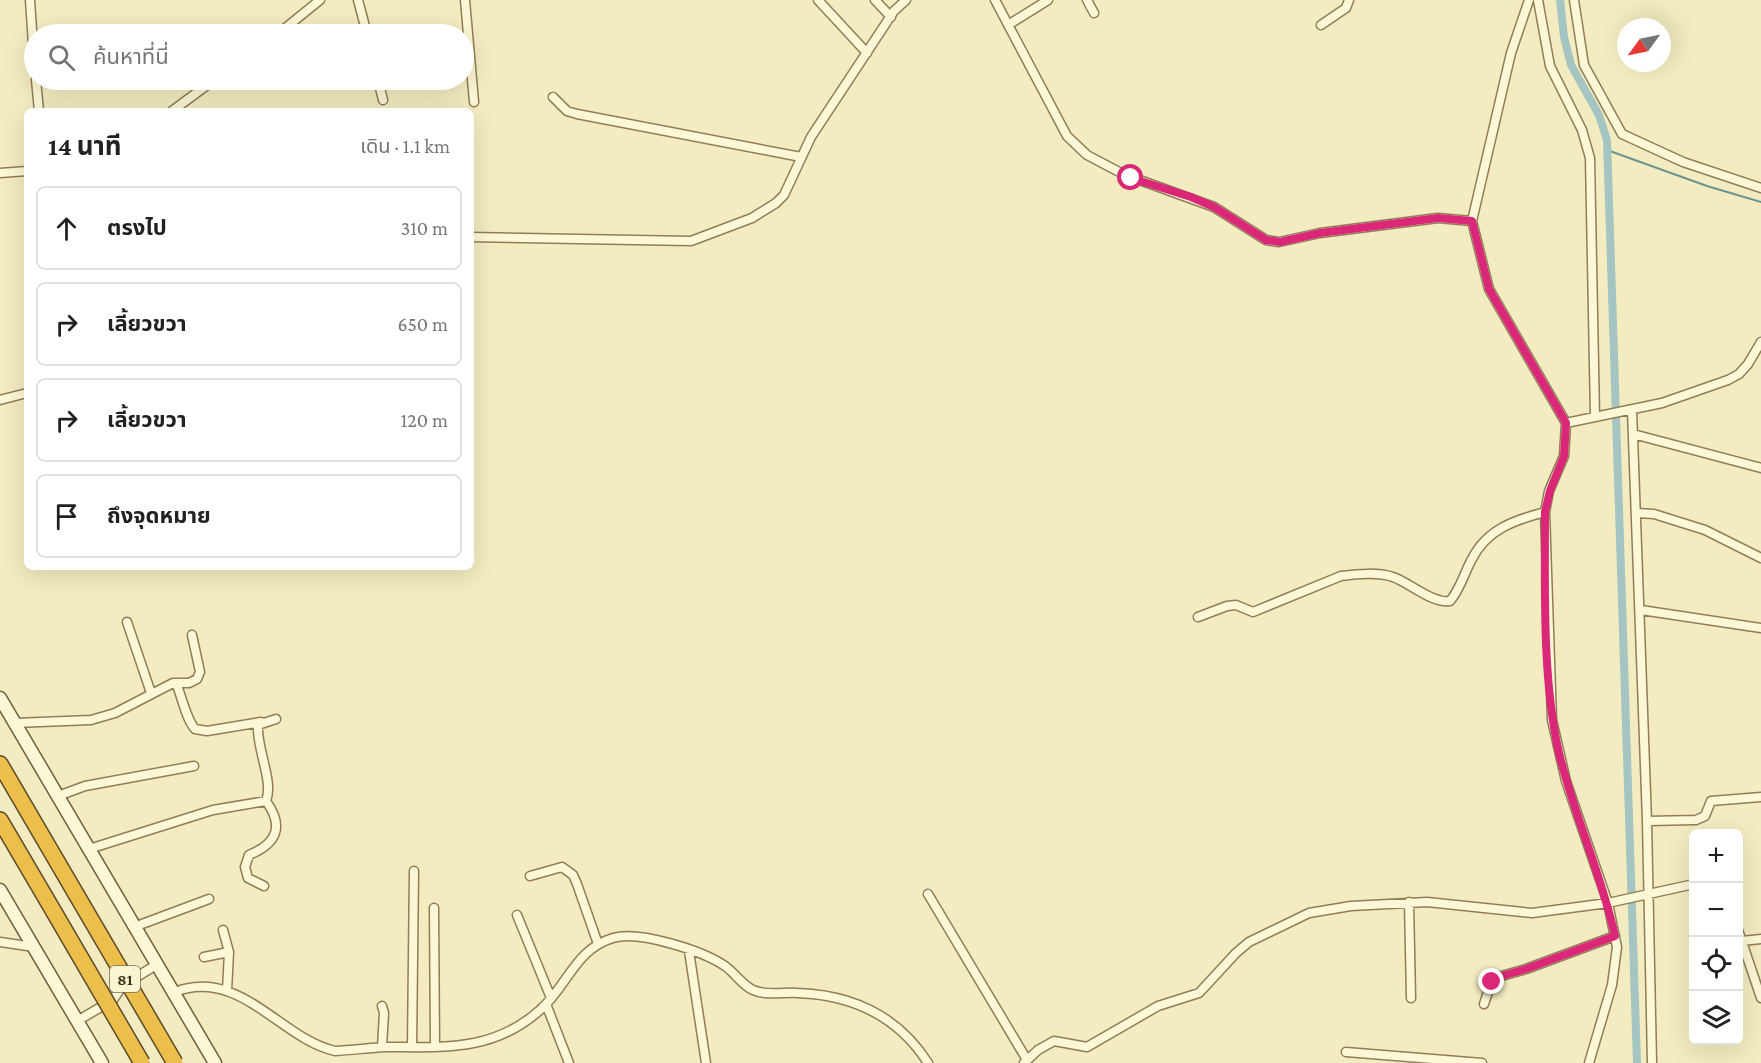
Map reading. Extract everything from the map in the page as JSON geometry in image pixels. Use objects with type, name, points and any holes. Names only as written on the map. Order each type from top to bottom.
[{"type":"highway","name":"81","points":[[0,764],[175,1063]]},
{"type":"highway","name":"81","points":[[0,820],[142,1063]]},
{"type":"main road","points":[[0,698],[215,1063]]},
{"type":"main road","points":[[0,890],[102,1063]]},
{"type":"street","points":[[30,0],[32,24]]},
{"type":"street","points":[[290,24],[320,0]]},
{"type":"street","points":[[358,0],[364,24]]},
{"type":"street","points":[[465,0],[467,24]]},
{"type":"street","points":[[818,0],[867,53]]},
{"type":"street","points":[[875,0],[891,17]]},
{"type":"street","points":[[474,237],[691,241],[726,230],[776,203],[789,185],[801,157],[824,116],[891,17],[906,0]]},
{"type":"street","points":[[994,0],[1067,136],[1087,155],[1123,174],[1214,207],[1266,240],[1280,242],[1320,233],[1438,218],[1472,221]]},
{"type":"street","points":[[1008,25],[1048,0]]},
{"type":"street","points":[[1087,0],[1094,13]]},
{"type":"street","points":[[1321,25],[1346,8],[1349,0]]},
{"type":"street","points":[[1529,0],[1511,53],[1472,221],[1489,289],[1566,423],[1564,456],[1550,491],[1545,512],[1552,720],[1566,781],[1608,903],[1616,953],[1612,985],[1589,1063]]},
{"type":"street","points":[[1538,0],[1550,66],[1582,130],[1590,158],[1598,416]]},
{"type":"street","points":[[1574,0],[1584,65],[1622,134],[1683,162],[1761,188]]},
{"type":"street","points":[[37,90],[39,108]]},
{"type":"street","points":[[176,108],[200,90]]},
{"type":"street","points":[[380,90],[383,100]]},
{"type":"street","points":[[473,90],[474,102]]},
{"type":"street","points":[[553,97],[567,111],[577,114],[801,157]]},
{"type":"street","points":[[0,173],[24,171]]},
{"type":"street","points":[[1566,423],[1627,411],[1698,392],[1739,374],[1761,342]]},
{"type":"street","points":[[0,400],[24,394]]},
{"type":"street","points":[[1627,411],[1633,434],[1641,610],[1652,1063]]},
{"type":"street","points":[[1633,434],[1761,468]]},
{"type":"street","points":[[1198,617],[1236,605],[1253,612],[1341,576],[1356,574],[1393,577],[1440,600],[1450,601],[1457,593],[1472,558],[1489,536],[1508,523],[1545,512]]},
{"type":"street","points":[[1637,513],[1654,514],[1705,530],[1761,558]]},
{"type":"street","points":[[1641,610],[1761,628]]},
{"type":"street","points":[[127,622],[151,693]]},
{"type":"street","points":[[15,723],[91,720],[115,713],[151,693],[177,683],[189,682],[200,676],[192,635]]},
{"type":"street","points":[[177,683],[188,710],[188,719],[195,729],[207,731],[276,719]]},
{"type":"street","points":[[261,722],[258,730],[259,750],[269,789],[266,801],[275,821],[273,839],[267,847],[249,855],[245,867],[248,878],[264,886]]},
{"type":"street","points":[[58,796],[85,786],[194,766]]},
{"type":"street","points":[[1647,821],[1696,820],[1705,816],[1711,801],[1761,797]]},
{"type":"street","points":[[89,849],[203,813],[244,803],[266,801]]},
{"type":"street","points":[[530,876],[562,867],[573,875],[598,944]]},
{"type":"street","points":[[412,1047],[414,871]]},
{"type":"street","points":[[928,894],[1026,1061],[1044,1045],[1054,1041],[1079,1047],[1094,1044],[1158,1006],[1199,993],[1236,952],[1250,942],[1309,913],[1351,906],[1409,902],[1457,904],[1525,913],[1608,903],[1689,885]]},
{"type":"street","points":[[134,927],[209,899]]},
{"type":"street","points":[[1409,902],[1411,998]]},
{"type":"street","points":[[434,908],[435,1047]]},
{"type":"street","points":[[517,915],[569,1063]]},
{"type":"street","points":[[224,930],[229,952],[227,991]]},
{"type":"street","points":[[172,993],[205,987],[227,991],[276,1017],[326,1049],[457,1047],[488,1041],[517,1026],[549,1001],[578,961],[598,944],[613,938],[634,935],[689,951],[724,965],[753,990],[813,994],[864,1006],[894,1023],[928,1063]]},
{"type":"street","points":[[1484,1005],[1490,986],[1498,977],[1536,966],[1615,936]]},
{"type":"street","points":[[1743,941],[1761,939]]},
{"type":"street","points":[[0,942],[34,947]]},
{"type":"street","points":[[1743,944],[1761,998]]},
{"type":"street","points":[[689,951],[706,1063]]},
{"type":"street","points":[[204,957],[229,952]]},
{"type":"street","points":[[77,1021],[113,1000],[122,986],[156,965]]},
{"type":"street","points":[[382,1006],[382,1047]]},
{"type":"street","points":[[1346,1052],[1482,1063]]},
{"type":"waterway","points":[[1560,0],[1564,37],[1571,65],[1599,115],[1607,140],[1637,1063]]},
{"type":"waterway","points":[[1607,150],[1707,186],[1761,202]]},
{"type":"route","points":[[1131,178],[1191,197],[1214,207],[1245,229],[1266,240],[1280,242],[1320,233],[1438,218],[1459,218],[1472,221],[1489,289],[1566,423],[1564,456],[1550,491],[1545,512],[1552,720],[1565,777],[1608,903],[1615,936],[1498,977],[1492,982]]}]
